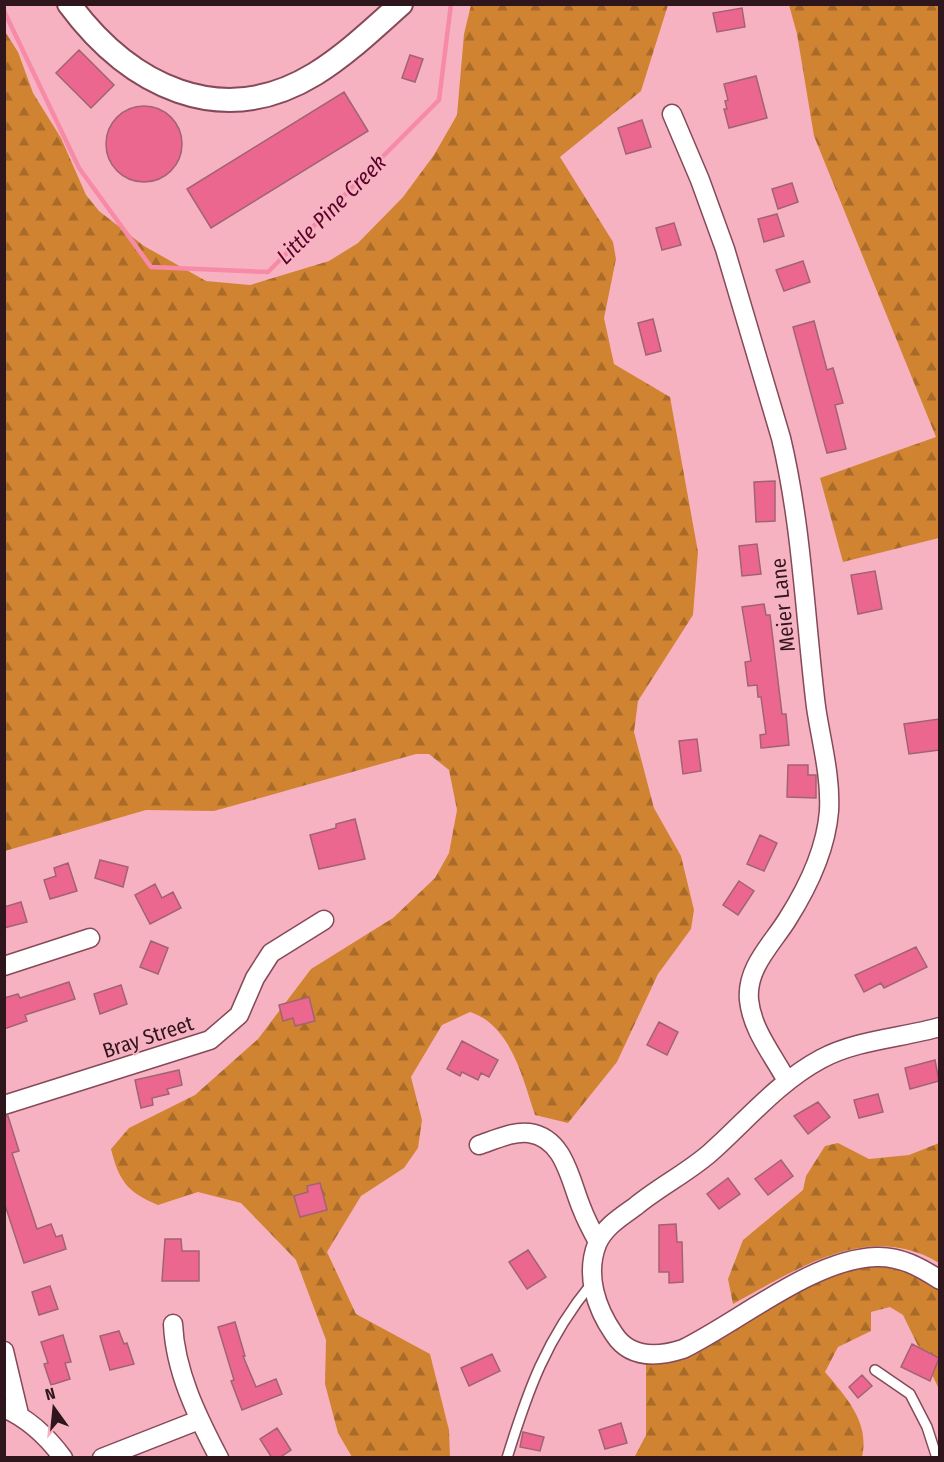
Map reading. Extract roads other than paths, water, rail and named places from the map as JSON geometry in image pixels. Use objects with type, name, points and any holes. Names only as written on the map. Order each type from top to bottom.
[{"type":"street","points":[[69,4],[107,49],[141,75],[188,94],[228,99],[263,95],[316,74],[401,4]]},
{"type":"street","name":"Meier Lane","points":[[672,114],[700,180],[724,249],[781,438],[789,469],[807,609],[816,707],[829,795],[827,827],[807,886],[788,919],[757,963],[749,987],[755,1024],[787,1081]]},
{"type":"street","name":"Bray Street","points":[[4,1105],[197,1047],[210,1040],[239,1015],[255,978],[271,953],[324,920]]},
{"type":"street","points":[[4,966],[90,938]]},
{"type":"street","points":[[939,1027],[834,1053],[787,1081],[707,1155],[615,1222],[598,1242],[592,1268],[592,1283],[606,1322],[616,1338],[636,1352],[657,1355],[683,1349],[803,1280],[834,1265],[854,1259],[878,1257],[896,1259],[912,1264],[939,1280]]},
{"type":"street","points":[[479,1145],[517,1133],[530,1133],[548,1141],[561,1155],[569,1170],[581,1207],[598,1242]]},
{"type":"street","points":[[173,1324],[175,1351],[199,1420],[219,1458]]},
{"type":"street","points":[[4,1351],[12,1411],[40,1430],[63,1458]]},
{"type":"street","points":[[102,1458],[199,1420]]},
{"type":"lane","points":[[507,1458],[542,1357],[574,1305],[592,1283]]},
{"type":"lane","points":[[875,1371],[910,1394],[927,1427],[937,1458]]},
{"type":"waterway","name":"Little Pine Creek","points":[[4,11],[79,168],[151,267],[268,272],[439,100],[451,4]]}]
